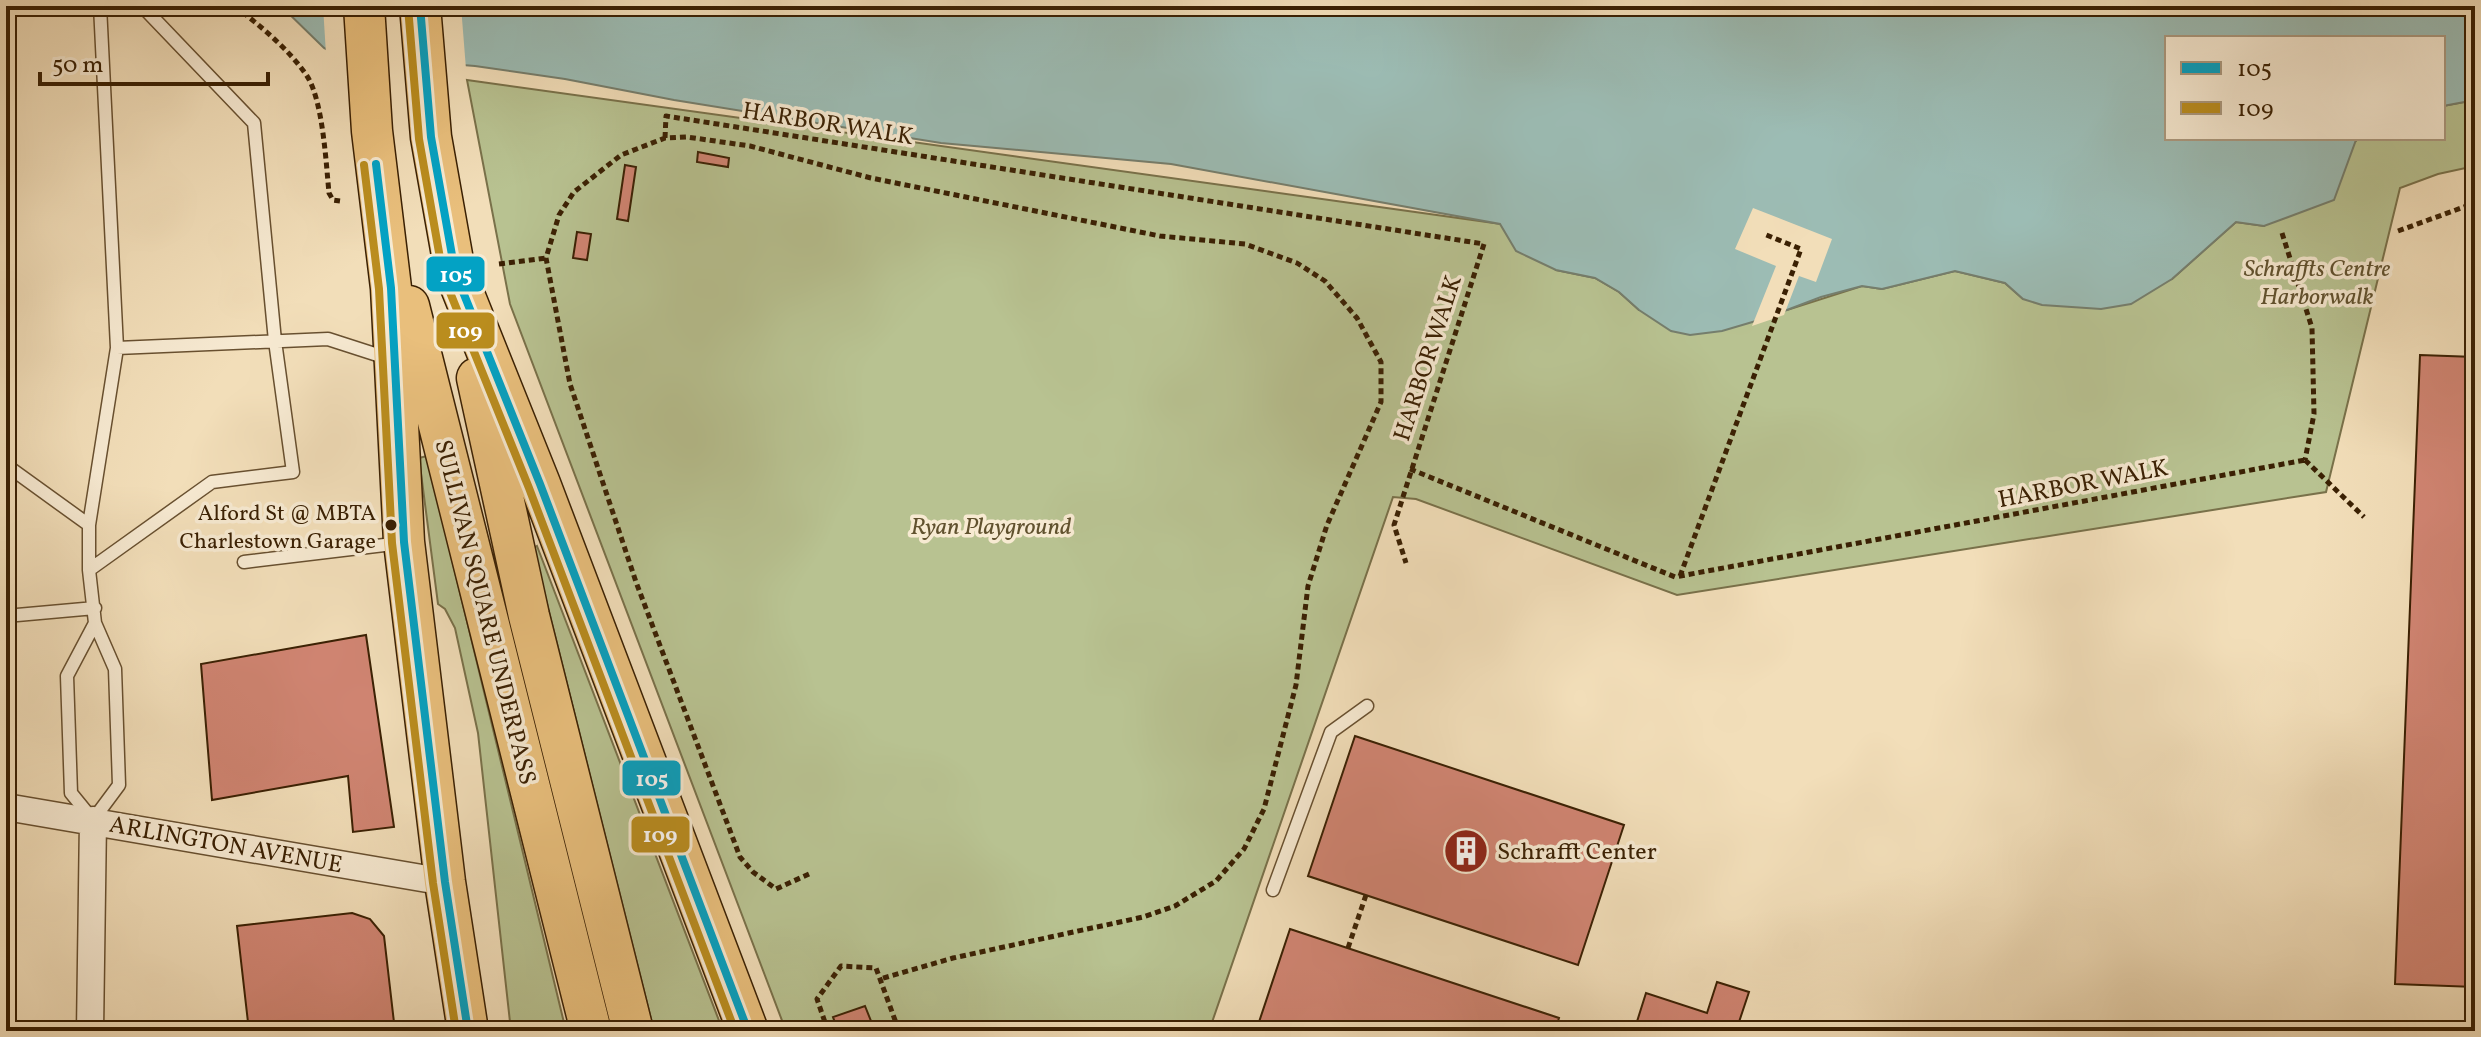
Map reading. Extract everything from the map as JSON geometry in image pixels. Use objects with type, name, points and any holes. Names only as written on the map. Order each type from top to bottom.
[{"type":"main road","points":[[364,6],[369,89],[391,288],[404,542],[445,882],[468,1031]]},
{"type":"main road","points":[[420,6],[433,151],[455,272],[540,484],[748,1031]]},
{"type":"main road","name":"SULLIVAN SQUARE UNDERPASS","points":[[381,193],[591,1031]]},
{"type":"main road","name":"SULLIVAN SQUARE UNDERPASS","points":[[455,272],[529,616],[633,1031]]},
{"type":"street","name":"ARLINGTON AVENUE","points":[[6,807],[445,882]]},
{"type":"street","points":[[90,1031],[93,820]]},
{"type":"lane","points":[[95,623],[67,676],[71,793],[93,820],[119,785],[115,669],[95,623],[89,570],[89,525],[117,348],[100,6]]},
{"type":"lane","points":[[89,570],[212,482],[293,472],[275,341],[254,123],[142,6]]},
{"type":"lane","points":[[117,348],[328,339],[395,361]]},
{"type":"lane","points":[[6,465],[89,525]]},
{"type":"lane","points":[[244,562],[404,542]]},
{"type":"lane","points":[[6,616],[95,608]]},
{"type":"lane","points":[[1273,890],[1331,732],[1367,706]]},
{"type":"path","points":[[235,6],[267,33],[307,76],[316,96],[329,193],[333,200],[340,201]]},
{"type":"path","name":"HARBOR WALK","points":[[665,138],[666,116],[1484,244],[1410,469],[1675,577],[2305,460]]},
{"type":"path","points":[[809,874],[776,889],[753,872],[740,857],[636,582],[570,384],[546,258],[559,215],[574,192],[621,155],[665,138],[687,137],[750,146],[871,178],[1160,236],[1245,244],[1297,263],[1325,281],[1357,318],[1381,362],[1381,402],[1327,525],[1308,586],[1296,685],[1264,809],[1244,849],[1216,881],[1164,910],[953,958],[880,979]]},
{"type":"path","points":[[2398,231],[2475,203]]},
{"type":"path","points":[[2282,233],[2312,328],[2314,414],[2305,460],[2364,517]]},
{"type":"path","points":[[1680,576],[1801,249],[1764,234]]},
{"type":"path","points":[[499,264],[546,258]]},
{"type":"path","points":[[1406,563],[1394,525],[1410,469]]},
{"type":"path","points":[[1348,948],[1366,895]]},
{"type":"path","points":[[828,1031],[817,999],[841,966],[876,968],[899,1031]]},
{"type":"green space","name":"Ryan Playground","points":[[467,80],[1501,224],[1556,270],[1595,278],[1619,292],[1639,310],[1787,310],[1862,286],[1882,289],[1955,271],[2005,283],[2023,299],[2172,279],[2236,222],[2264,226],[2357,140],[2445,140],[2445,106],[2475,100],[2475,166],[2438,174],[2400,188],[2326,492],[1677,595],[1416,499],[1393,497],[1209,1031],[786,1031],[510,304]]},
{"type":"green space","points":[[427,456],[566,1031],[511,1031],[478,733],[455,628],[445,609],[438,604],[419,458]]},
{"type":"green space","points":[[537,546],[723,1031],[654,1031],[533,548]]},
{"type":"water","points":[[281,6],[2475,6],[2475,100],[2445,106],[2445,36],[2165,36],[2165,140],[2356,140],[2334,200],[2264,226],[2236,222],[2172,279],[2131,304],[2101,309],[2042,305],[2023,299],[2005,283],[1955,271],[1882,289],[1862,286],[1722,331],[1690,335],[1671,331],[1595,278],[1556,270],[1516,251],[1500,224],[1171,164],[941,143],[674,100],[565,79],[475,66],[337,55],[324,48]]},
{"type":"pier","points":[[323,6],[461,6],[466,69],[337,59],[326,54]]},
{"type":"pier","points":[[1753,208],[1832,239],[1816,282],[1799,276],[1784,315],[1752,326],[1776,266],[1735,249]]},
{"type":"building","points":[[698,152],[729,158],[728,167],[697,162]]},
{"type":"building","points":[[625,165],[636,167],[628,221],[617,219]]},
{"type":"building","points":[[577,232],[591,234],[587,260],[573,258]]},
{"type":"building","points":[[2420,355],[2475,357],[2475,987],[2395,984]]},
{"type":"building","points":[[366,635],[394,827],[353,832],[348,776],[212,800],[201,664]]},
{"type":"building","name":"Schrafft Center","points":[[1355,736],[1624,825],[1578,965],[1308,876]]},
{"type":"building","points":[[352,913],[370,919],[384,936],[395,1031],[249,1031],[237,926]]},
{"type":"building","points":[[1290,929],[1559,1018],[1555,1031],[1256,1031]]},
{"type":"building","points":[[1717,982],[1749,992],[1736,1031],[1634,1031],[1646,993],[1707,1013]]},
{"type":"building","points":[[865,1006],[875,1031],[838,1031],[833,1017]]},
{"type":"transit line","name":"105","points":[[420,6],[431,137],[455,272],[540,484],[748,1031]]},
{"type":"transit line","name":"109","points":[[408,7],[419,139],[443,275],[529,488],[735,1031]]},
{"type":"transit line","name":"105","points":[[376,164],[391,288],[404,542],[445,882],[468,1031]]},
{"type":"transit line","name":"109","points":[[364,165],[379,289],[392,543],[433,883],[456,1031]]},
{"type":"place","name":"Alford St @ MBTA Charlestown Garage","points":[[391,525]]},
{"type":"place","name":"Schrafft Center","points":[[1466,851]]},
{"type":"park label","name":"Schraffts Centre Harborwalk","points":[[2317,282]]}]
